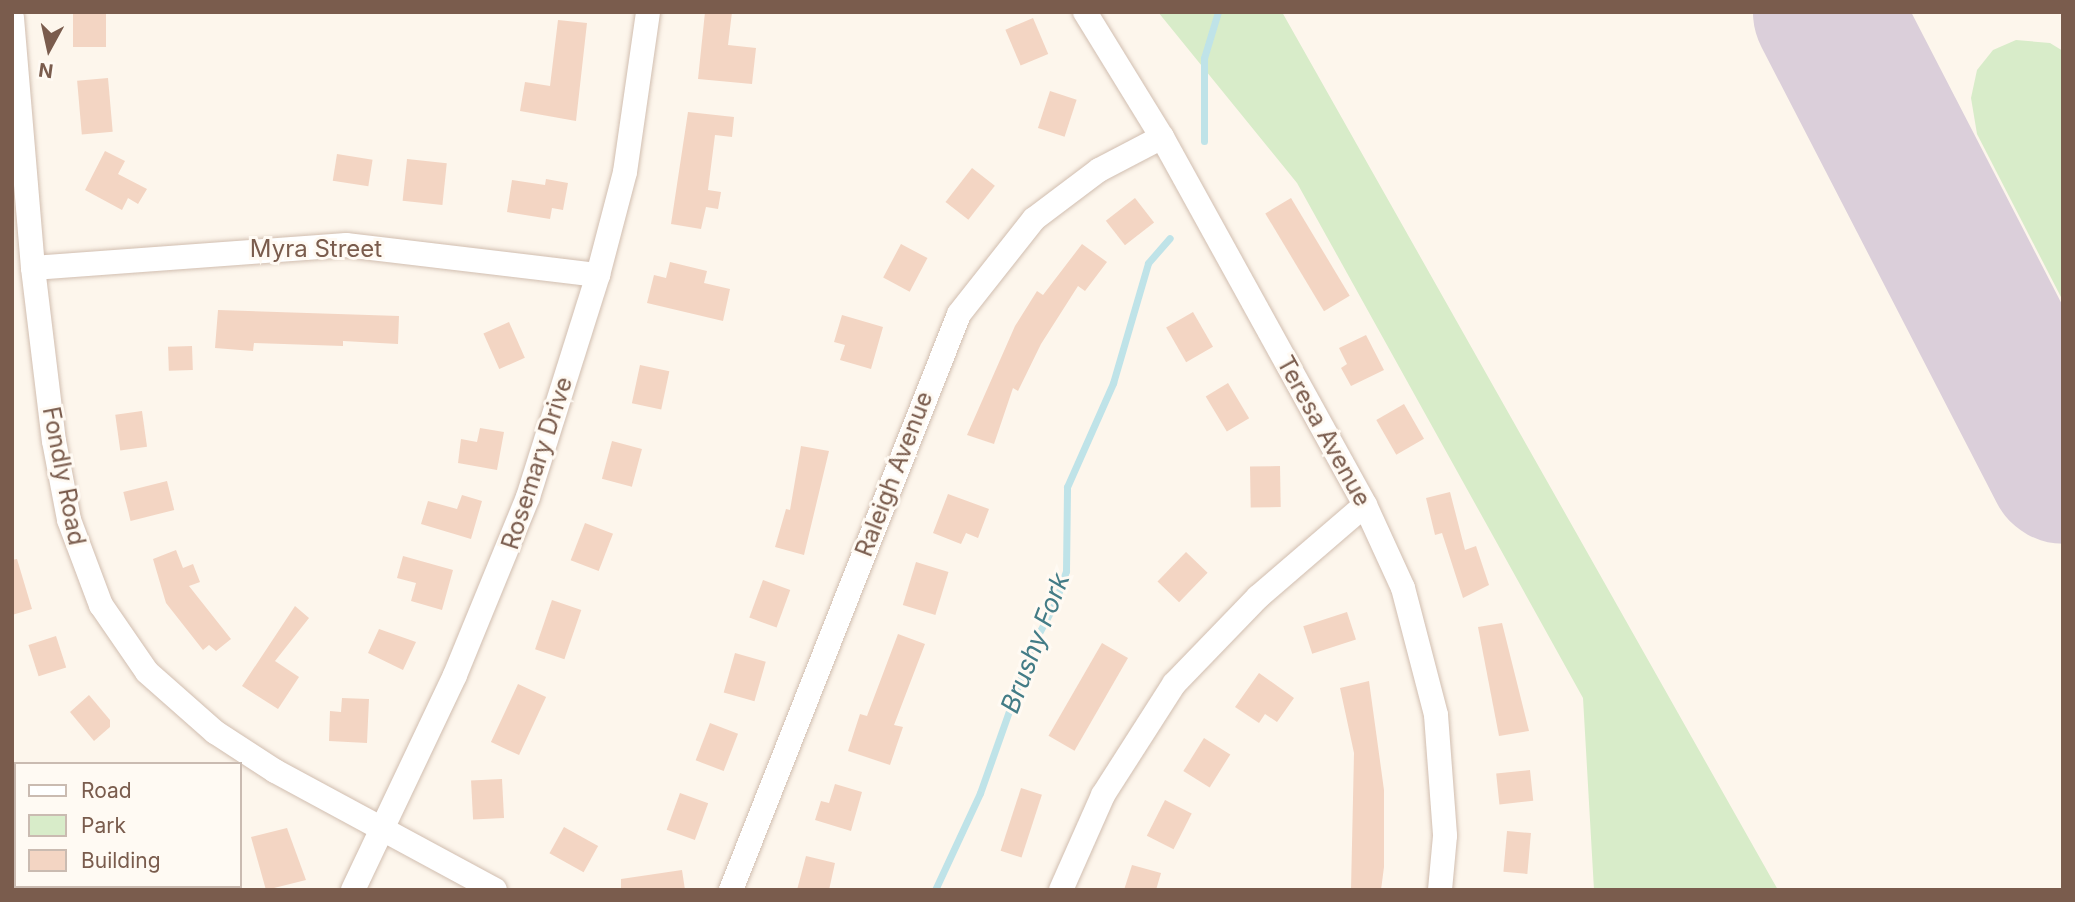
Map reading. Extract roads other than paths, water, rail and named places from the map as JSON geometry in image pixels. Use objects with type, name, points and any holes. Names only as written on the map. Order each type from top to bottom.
[{"type":"street","name":"Rosemary Drive","points":[[353,890],[496,583],[598,275],[625,172],[648,12]]},
{"type":"street","name":"Teresa Avenue","points":[[1085,12],[1163,137],[1365,505],[1403,588],[1436,715],[1445,836],[1440,890]]},
{"type":"street","name":"Fondly Road","points":[[12,18],[33,268],[54,441],[69,520],[84,569],[122,640],[175,701],[215,732],[381,830],[495,890]]},
{"type":"street","name":"Raleigh Avenue","points":[[731,890],[958,314],[1034,219],[1099,170],[1163,137]]},
{"type":"street","name":"Myra Street","points":[[33,268],[346,245],[598,275]]},
{"type":"street","points":[[1061,890],[1103,795],[1174,684],[1258,597],[1365,505]]},
{"type":"waterway","name":"Brushy Fork","points":[[1204,141],[1204,58],[1218,12]]},
{"type":"waterway","name":"Brushy Fork","points":[[935,890],[980,793],[1032,646],[1055,603],[1066,571],[1067,487],[1113,383],[1148,263],[1170,238]]}]
